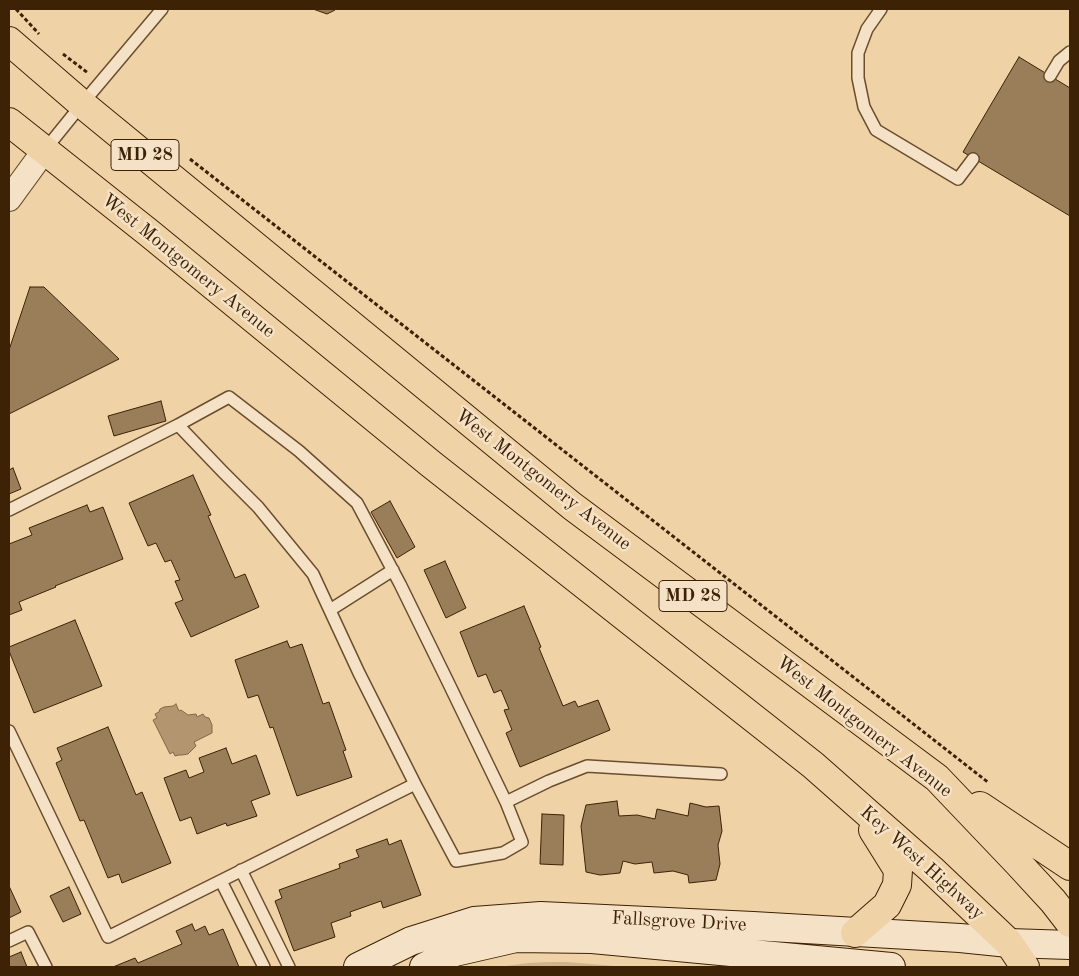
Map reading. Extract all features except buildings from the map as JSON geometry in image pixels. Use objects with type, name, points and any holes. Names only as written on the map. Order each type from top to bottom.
[{"type":"main road","name":"West Montgomery Avenue","points":[[9,41],[82,104],[572,506],[937,778],[1017,862],[1070,923]]},
{"type":"main road","name":"West Montgomery Avenue","points":[[9,122],[430,464],[813,765]]},
{"type":"main road","name":"Key West Highway","points":[[813,765],[930,869],[1009,943],[1025,967]]},
{"type":"main road","points":[[937,778],[1070,866]]},
{"type":"main road","points":[[855,933],[887,905],[897,885],[898,870],[858,805]]},
{"type":"street","points":[[9,199],[44,151]]},
{"type":"street","name":"Fallsgrove Drive","points":[[358,967],[411,941],[474,921],[541,916],[753,926],[960,938],[1009,943],[1070,945]]},
{"type":"street","name":"Fallsgrove Drive","points":[[424,967],[455,952],[516,938],[592,939],[891,967]]},
{"type":"lane","points":[[44,151],[162,9]]},
{"type":"lane","points":[[881,9],[867,29],[858,53],[858,78],[864,108],[876,130],[958,179],[973,158]]},
{"type":"lane","points":[[1050,76],[1059,61],[1070,52]]},
{"type":"lane","points":[[9,510],[178,425],[228,397],[300,451],[357,503],[393,570],[506,802],[522,842],[503,853],[456,861],[359,673],[312,574],[264,514],[178,425]]},
{"type":"lane","points":[[330,610],[393,570]]},
{"type":"lane","points":[[9,731],[108,937],[415,784]]},
{"type":"lane","points":[[506,802],[549,781],[587,766],[721,774]]},
{"type":"lane","points":[[241,870],[289,967]]},
{"type":"lane","points":[[221,881],[264,967]]},
{"type":"lane","points":[[9,941],[28,932],[46,967]]},
{"type":"path","points":[[16,9],[40,34]]},
{"type":"path","points":[[61,53],[100,82]]},
{"type":"path","points":[[189,158],[993,786]]},
{"type":"shaded area","points":[[176,704],[179,711],[181,710],[188,715],[196,714],[197,717],[203,714],[209,718],[212,725],[212,733],[194,742],[196,746],[188,754],[175,756],[173,752],[170,754],[153,720],[157,718],[155,714],[160,709]]},
{"type":"shaded area","points":[[567,962],[626,967],[499,967]]}]
